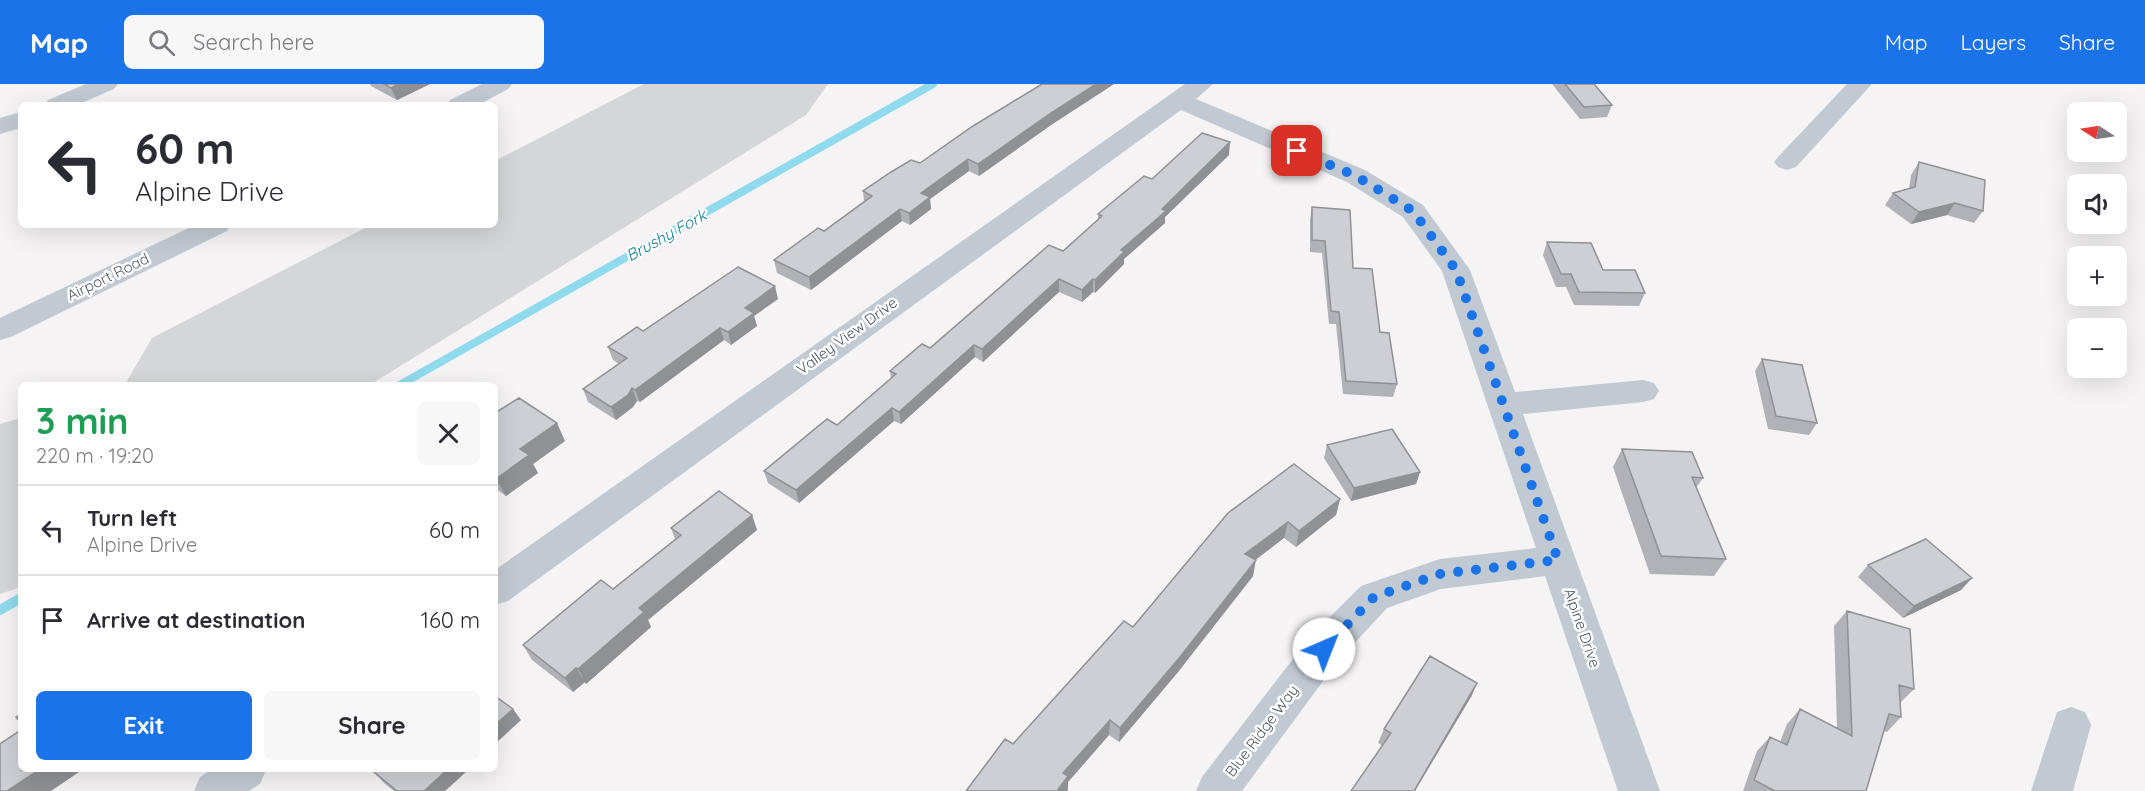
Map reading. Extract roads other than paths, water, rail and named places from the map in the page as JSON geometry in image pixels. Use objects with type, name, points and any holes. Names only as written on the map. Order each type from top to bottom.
[{"type":"street","points":[[64,102],[106,84]]},
{"type":"street","points":[[465,102],[500,84]]},
{"type":"street","points":[[1787,162],[1860,84]]},
{"type":"street","name":"Alpine Drive","points":[[1190,92],[1356,176],[1413,211],[1456,270],[1640,791]]},
{"type":"street","name":"Valley View Drive","points":[[498,588],[1190,92]]},
{"type":"street","points":[[0,127],[18,120]]},
{"type":"street","name":"Airport Road","points":[[0,330],[211,228]]},
{"type":"street","points":[[1503,405],[1643,391]]},
{"type":"street","name":"Blue Ridge Way","points":[[1217,791],[1324,649],[1374,597],[1440,574],[1558,560]]},
{"type":"street","points":[[2052,791],[2071,725]]},
{"type":"street","points":[[214,791],[241,772]]},
{"type":"waterway","name":"Brushy Fork","points":[[405,382],[933,84]]},
{"type":"waterway","name":"Brushy Fork","points":[[0,610],[18,600]]}]
